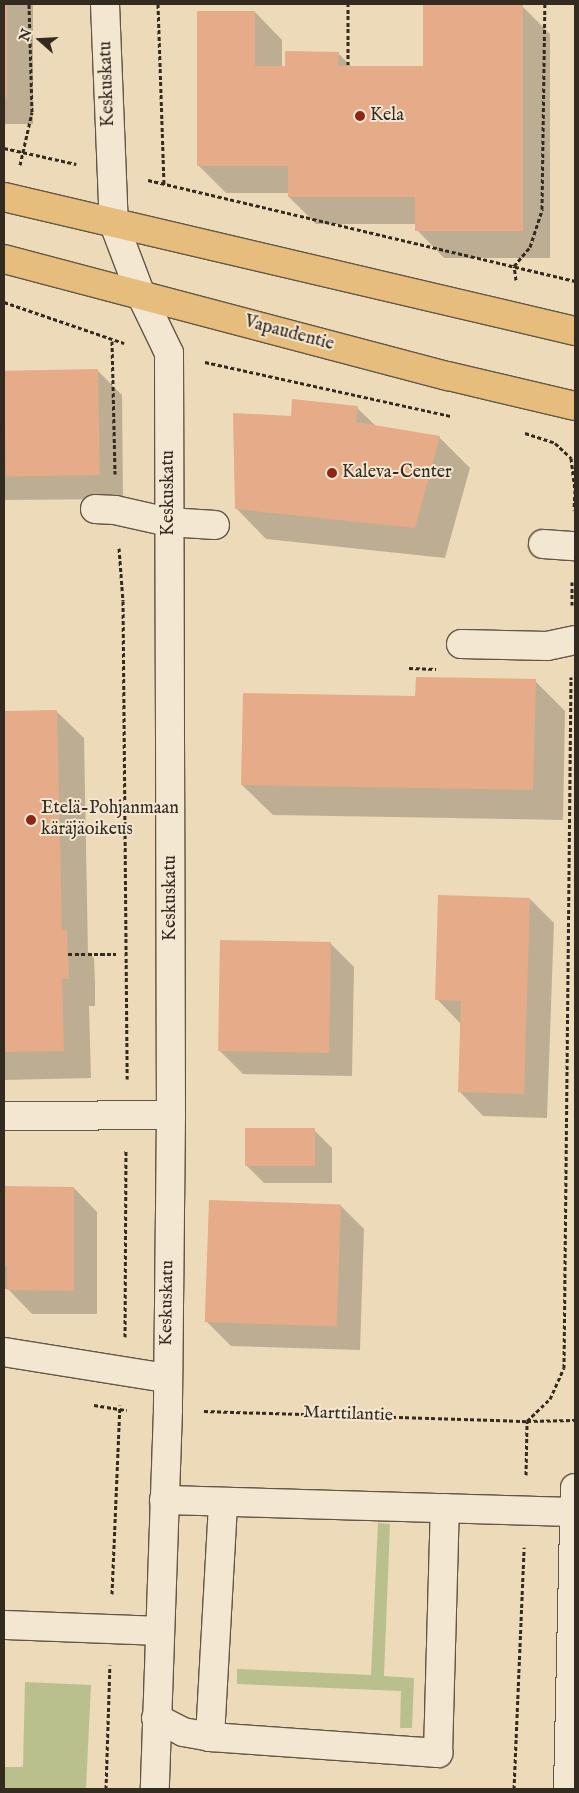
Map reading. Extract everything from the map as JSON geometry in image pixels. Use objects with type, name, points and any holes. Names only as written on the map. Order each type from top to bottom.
[{"type":"main road","points":[[8,198],[575,331]]},
{"type":"main road","name":"Vapaudentie","points":[[4,258],[448,376],[575,406]]},
{"type":"street","name":"Keskuskatu","points":[[105,4],[114,224],[140,294],[169,353],[171,1114],[168,1410],[157,1684],[155,1789]]},
{"type":"street","points":[[105,510],[168,522],[215,525]]},
{"type":"street","points":[[543,544],[574,546]]},
{"type":"street","points":[[461,644],[547,646],[573,640]]},
{"type":"street","points":[[4,1116],[171,1114]]},
{"type":"street","points":[[4,1352],[167,1378]]},
{"type":"street","points":[[568,1789],[575,1488]]},
{"type":"street","points":[[164,1500],[575,1512]]},
{"type":"street","points":[[210,1737],[223,1502]]},
{"type":"street","points":[[156,1718],[183,1732],[210,1737],[438,1753],[445,1508]]},
{"type":"street","points":[[4,1625],[160,1631]]},
{"type":"path","points":[[8,198],[23,153],[32,112],[29,4]]},
{"type":"path","points":[[158,4],[164,184]]},
{"type":"path","points":[[348,4],[348,66]]},
{"type":"path","points":[[514,266],[530,247],[542,210],[545,4]]},
{"type":"path","points":[[4,148],[575,281]]},
{"type":"path","points":[[4,302],[112,341],[453,416]]},
{"type":"path","points":[[112,341],[105,510],[123,601],[127,1116],[123,1372],[120,1410]]},
{"type":"path","points":[[514,1789],[527,1421],[550,1399],[564,1368],[575,490],[573,458],[555,443],[519,432]]},
{"type":"path","points":[[68,954],[116,954]]},
{"type":"path","name":"Marttilantie","points":[[168,1410],[527,1421],[575,1420]]},
{"type":"green space","points":[[378,1523],[390,1524],[384,1676],[414,1678],[412,1728],[400,1728],[401,1691],[237,1684],[237,1669],[371,1675]]},
{"type":"green space","points":[[25,1682],[91,1685],[86,1789],[4,1789],[4,1767],[23,1767]]},
{"type":"building","points":[[4,4],[7,4],[7,97],[4,97]]},
{"type":"building","name":"Kela","points":[[423,5],[523,5],[523,231],[415,231],[415,197],[288,197],[288,166],[197,166],[197,11],[255,11],[255,66],[285,66],[285,51],[339,52],[338,66],[423,66]]},
{"type":"building","points":[[98,369],[100,475],[6,477],[4,371]]},
{"type":"building","name":"Kaleva-Center","points":[[292,399],[358,406],[356,422],[440,436],[415,528],[235,509],[233,413],[291,416]]},
{"type":"building","points":[[416,677],[536,679],[533,790],[241,785],[243,693],[415,696]]},
{"type":"building","name":"Etelä-Pohjanmaan käräjäoikeus","points":[[57,710],[62,930],[67,930],[69,979],[62,979],[64,1051],[4,1052],[4,711]]},
{"type":"building","points":[[438,895],[530,898],[524,1094],[458,1092],[461,1001],[435,1000]]},
{"type":"building","points":[[220,940],[331,942],[329,1053],[218,1051]]},
{"type":"building","points":[[245,1128],[315,1128],[315,1166],[245,1166]]},
{"type":"building","points":[[4,1186],[74,1187],[74,1291],[7,1290],[7,1266],[4,1266]]},
{"type":"building","points":[[209,1200],[341,1205],[337,1327],[205,1322]]},
{"type":"place","name":"Kela","points":[[360,116]]},
{"type":"place","name":"Kaleva-Center","points":[[332,473]]},
{"type":"place","name":"Etelä-Pohjanmaan käräjäoikeus","points":[[31,820]]}]
